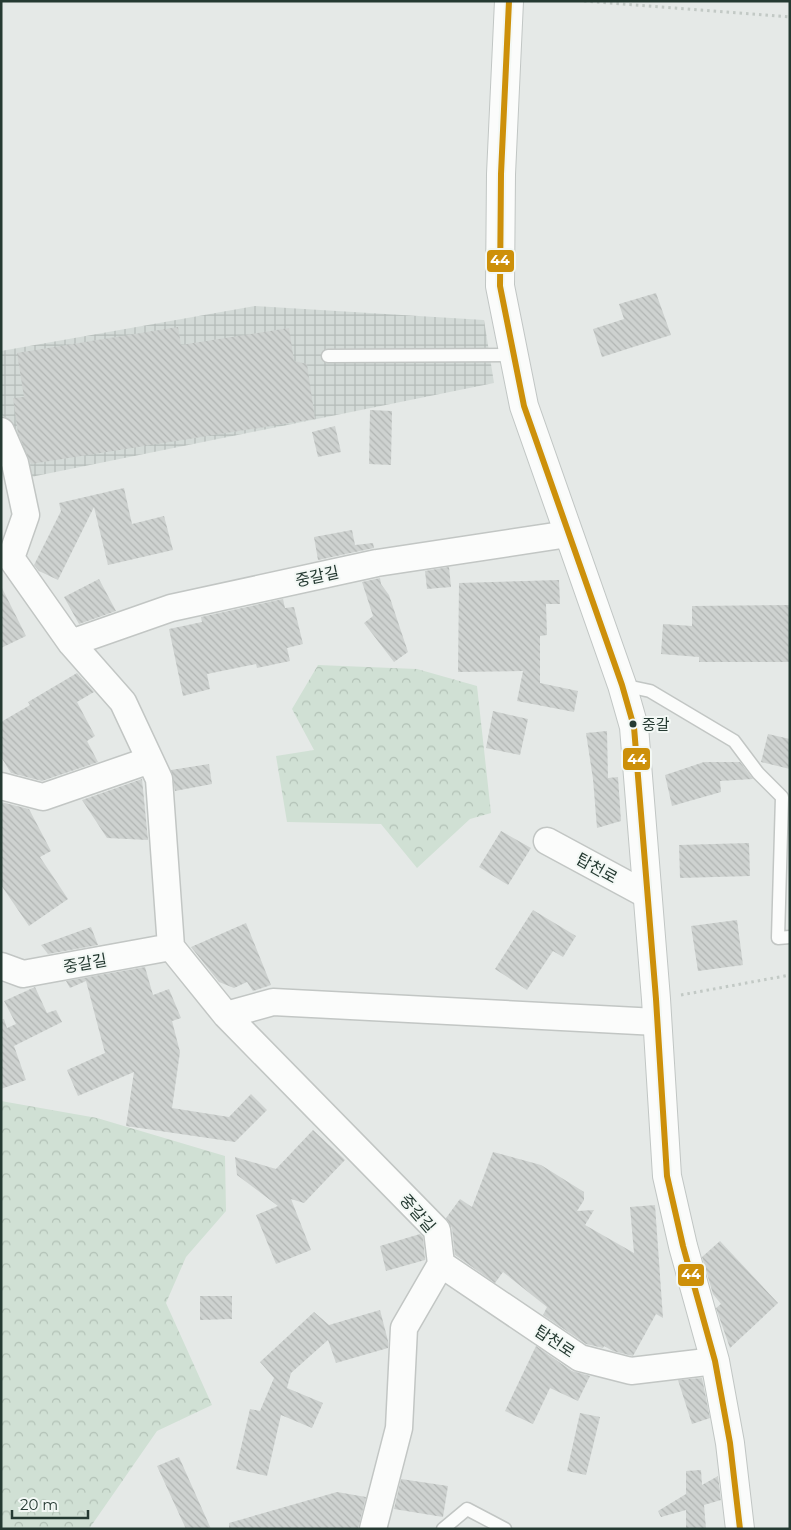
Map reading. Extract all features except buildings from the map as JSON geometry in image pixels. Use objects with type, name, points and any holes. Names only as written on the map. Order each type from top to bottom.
[{"type":"main road","name":"탑천로","points":[[509,1],[501,174],[500,286],[524,406],[622,684],[634,727],[667,1176],[682,1246],[715,1361],[730,1443],[740,1529]]},
{"type":"street","points":[[1,431],[15,463],[26,515],[6,558],[72,643],[122,702],[159,779],[171,947]]},
{"type":"street","name":"중갈길","points":[[72,643],[171,608],[377,563],[568,534]]},
{"type":"street","points":[[1,786],[44,797],[150,760]]},
{"type":"street","name":"탑천로","points":[[547,841],[647,895]]},
{"type":"street","name":"중갈길","points":[[1,966],[23,974],[171,947],[226,1015],[437,1230],[441,1264]]},
{"type":"street","points":[[226,1015],[273,1002],[656,1010]]},
{"type":"street","points":[[373,1528],[399,1428],[404,1328],[441,1264]]},
{"type":"street","name":"탑천로","points":[[441,1264],[580,1358],[631,1370],[715,1361]]},
{"type":"lane","points":[[328,356],[513,355]]},
{"type":"lane","points":[[622,684],[650,691],[734,741],[758,773],[782,797],[778,938],[790,937]]},
{"type":"lane","points":[[443,1529],[467,1509],[505,1529]]},
{"type":"lane","points":[[373,1528],[390,1529]]},
{"type":"path","points":[[584,1],[790,17]]},
{"type":"path","points":[[656,1010],[790,975]]},
{"type":"shaded area","points":[[255,306],[484,320],[494,383],[26,478],[1,412],[1,351]]},
{"type":"green space","points":[[318,665],[417,669],[477,686],[491,813],[470,819],[417,868],[381,824],[287,822],[276,756],[314,750],[292,709]]},
{"type":"green space","points":[[1,1101],[97,1118],[225,1156],[226,1211],[186,1257],[166,1303],[212,1405],[157,1431],[89,1529],[1,1529]]},
{"type":"transit line","name":"44","points":[[509,1],[501,174],[500,286],[524,406],[622,685],[634,727],[656,999],[667,1176],[683,1246],[715,1361],[730,1443],[740,1529]]},
{"type":"place","name":"중갈","points":[[633,724]]}]
